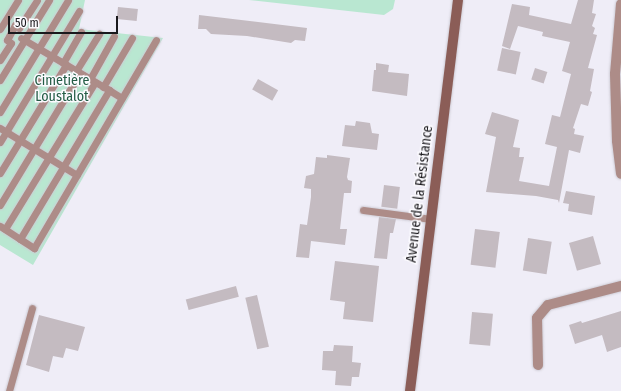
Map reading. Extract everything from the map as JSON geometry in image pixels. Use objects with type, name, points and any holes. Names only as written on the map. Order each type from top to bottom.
[{"type":"main road","name":"Avenue de la Résistance","points":[[410,391],[458,0]]},
{"type":"street","points":[[621,4],[615,74],[621,174]]},
{"type":"street","points":[[538,365],[537,318],[548,305],[621,286]]},
{"type":"lane","points":[[18,0],[1,27],[122,98]]},
{"type":"lane","points":[[18,36],[15,26],[20,28],[37,0]]},
{"type":"lane","points":[[0,80],[18,36],[48,0]]},
{"type":"lane","points":[[0,112],[68,0]]},
{"type":"lane","points":[[0,142],[3,130],[52,56],[79,11]]},
{"type":"lane","points":[[0,174],[65,64],[82,32]]},
{"type":"lane","points":[[0,205],[34,149],[99,34]]},
{"type":"lane","points":[[0,60],[11,42],[7,40],[18,36]]},
{"type":"lane","points":[[114,36],[92,80],[48,158],[2,228],[34,248],[156,40]]},
{"type":"lane","points":[[20,239],[63,167],[132,38]]},
{"type":"lane","points":[[3,130],[77,175]]},
{"type":"lane","points":[[363,210],[431,219]]},
{"type":"lane","points":[[9,391],[32,308]]},
{"type":"green space","name":"Cimetière Loustalot","points":[[0,0],[85,0],[79,29],[163,38],[33,265],[0,245]]},
{"type":"green space","points":[[249,0],[395,0],[393,9],[384,15]]},
{"type":"building","points":[[578,0],[594,0],[592,13],[596,14],[592,26],[595,28],[593,34],[597,35],[588,68],[594,69],[590,91],[592,92],[588,106],[581,104],[573,128],[575,129],[574,134],[584,136],[580,153],[569,150],[559,203],[558,200],[536,196],[486,192],[496,137],[485,134],[492,112],[519,120],[513,147],[520,148],[519,157],[524,157],[519,181],[549,186],[557,147],[545,144],[552,115],[560,117],[571,74],[562,71],[570,42],[542,36],[543,32],[518,26],[510,49],[502,46],[512,4],[530,7],[529,15],[571,24]]},
{"type":"building","points":[[118,7],[138,9],[137,21],[117,19]]},
{"type":"building","points":[[199,15],[307,28],[305,41],[295,40],[291,43],[247,36],[211,34],[206,29],[198,29]]},
{"type":"building","points":[[502,48],[521,52],[516,74],[497,70]]},
{"type":"building","points":[[376,63],[389,65],[388,72],[409,74],[407,96],[372,91]]},
{"type":"building","points":[[535,68],[547,72],[544,83],[531,79]]},
{"type":"building","points":[[258,79],[278,90],[272,101],[252,89]]},
{"type":"building","points":[[356,121],[370,123],[372,133],[379,134],[377,150],[342,146],[345,125],[355,126]]},
{"type":"building","points":[[327,155],[350,158],[347,177],[348,180],[352,181],[351,193],[344,193],[340,229],[347,229],[345,245],[311,241],[309,258],[296,257],[300,224],[307,225],[311,197],[311,189],[304,188],[306,176],[314,174],[316,157],[327,158]]},
{"type":"building","points":[[384,185],[400,187],[397,209],[381,207]]},
{"type":"building","points":[[566,191],[595,196],[592,215],[568,211],[569,204],[563,203]]},
{"type":"building","points":[[379,217],[396,219],[393,233],[390,233],[387,259],[374,258]]},
{"type":"building","points":[[475,229],[500,232],[495,268],[471,265]]},
{"type":"building","points":[[593,236],[601,264],[577,271],[569,243]]},
{"type":"building","points":[[528,238],[552,242],[547,274],[523,271]]},
{"type":"building","points":[[335,261],[379,266],[373,322],[343,319],[345,302],[330,300]]},
{"type":"building","points":[[236,286],[239,297],[189,310],[186,299]]},
{"type":"building","points":[[257,295],[269,347],[257,349],[245,298]]},
{"type":"building","points":[[621,311],[621,347],[607,352],[602,335],[575,344],[569,325],[581,321],[582,323]]},
{"type":"building","points":[[472,312],[493,314],[490,346],[469,344]]},
{"type":"building","points":[[39,315],[85,327],[78,351],[66,348],[63,358],[53,356],[49,372],[26,365]]},
{"type":"building","points":[[334,345],[353,346],[352,362],[361,363],[359,377],[352,377],[351,386],[335,385],[336,371],[322,370],[323,351],[333,351]]}]
